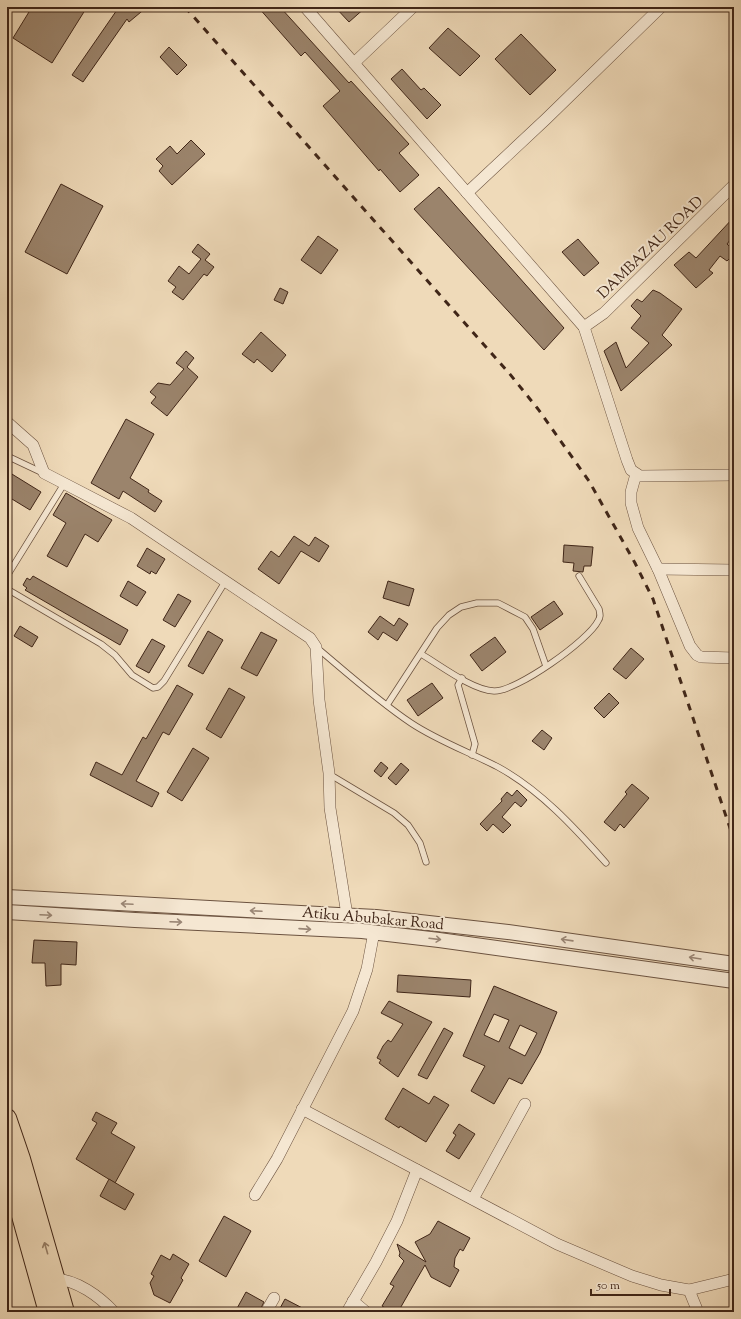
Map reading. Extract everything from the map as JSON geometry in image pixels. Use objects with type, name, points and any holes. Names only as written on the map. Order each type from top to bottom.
[{"type":"main road","points":[[7,1118],[21,1159],[65,1312]]},
{"type":"main road","points":[[7,1168],[48,1312]]},
{"type":"street","points":[[305,7],[584,327],[627,460],[632,470],[640,476],[734,475]]},
{"type":"street","points":[[354,63],[413,7]]},
{"type":"street","points":[[467,193],[546,119],[661,7]]},
{"type":"street","name":"DAMBAZAU ROAD","points":[[584,327],[609,308],[734,185]]},
{"type":"street","points":[[7,422],[33,445],[44,473],[131,518],[310,638],[316,647],[319,700],[329,773],[330,808],[347,915]]},
{"type":"street","points":[[636,474],[631,492],[631,503],[638,528],[658,569],[679,623],[694,653],[701,657],[734,658]]},
{"type":"street","points":[[658,569],[734,570]]},
{"type":"street","points":[[7,897],[347,915],[508,932],[734,964]]},
{"type":"street","name":"Atiku Abubakar Road","points":[[7,912],[374,932],[734,981]]},
{"type":"street","points":[[255,1195],[277,1159],[353,1011],[365,975],[374,932]]},
{"type":"street","points":[[474,1199],[525,1104]]},
{"type":"street","points":[[302,1110],[474,1199],[557,1244],[639,1278],[661,1285],[689,1290],[734,1279]]},
{"type":"street","points":[[347,1312],[376,1262],[397,1221],[417,1170]]},
{"type":"street","points":[[55,1279],[70,1281],[76,1284],[91,1293],[114,1312]]},
{"type":"street","points":[[689,1290],[698,1312]]},
{"type":"street","points":[[266,1312],[274,1298]]},
{"type":"street","points":[[353,1300],[366,1312]]},
{"type":"lane","points":[[7,456],[44,473]]},
{"type":"lane","points":[[7,576],[64,484]]},
{"type":"lane","points":[[421,654],[462,678],[493,691],[502,690],[526,680],[587,634],[599,620],[599,609],[580,576]]},
{"type":"lane","points":[[7,589],[101,644],[115,655],[132,675],[152,688],[158,687],[164,680],[225,582]]},
{"type":"lane","points":[[387,705],[437,628],[461,607],[477,603],[498,603],[525,617],[533,629],[546,666]]},
{"type":"lane","points":[[316,647],[410,723],[437,739],[498,767],[525,784],[578,832],[606,863]]},
{"type":"lane","points":[[462,678],[458,685],[474,744],[472,755]]},
{"type":"lane","points":[[329,773],[394,813],[408,825],[420,843],[426,862]]},
{"type":"building","points":[[32,7],[87,7],[52,63],[13,38]]},
{"type":"building","points":[[119,7],[147,7],[129,22],[127,19],[83,82],[72,75]]},
{"type":"building","points":[[258,7],[280,7],[349,83],[351,81],[409,144],[399,153],[419,175],[400,192],[380,169],[379,171],[323,106],[340,91],[305,52],[301,56]]},
{"type":"building","points":[[335,7],[366,7],[349,22]]},
{"type":"building","points":[[448,28],[480,56],[460,76],[429,48]]},
{"type":"building","points":[[521,34],[556,70],[530,95],[495,59]]},
{"type":"building","points":[[169,47],[187,65],[177,75],[160,57]]},
{"type":"building","points":[[402,69],[421,90],[424,88],[441,105],[427,119],[391,79]]},
{"type":"building","points":[[191,140],[205,154],[172,185],[159,171],[163,166],[156,159],[170,146],[177,154]]},
{"type":"building","points":[[61,184],[103,206],[67,274],[25,252]]},
{"type":"building","points":[[439,187],[564,328],[544,350],[414,209]]},
{"type":"building","points":[[734,217],[734,235],[727,244],[734,251],[734,254],[727,261],[720,256],[709,270],[713,273],[696,288],[674,265],[689,252],[696,258]]},
{"type":"building","points":[[318,236],[338,250],[321,274],[301,260]]},
{"type":"building","points":[[578,239],[599,263],[584,276],[562,252]]},
{"type":"building","points":[[198,244],[210,254],[205,260],[214,267],[207,276],[204,274],[183,300],[172,292],[176,287],[168,281],[179,266],[189,274],[201,259],[192,252]]},
{"type":"building","points":[[280,288],[288,292],[283,304],[274,300]]},
{"type":"building","points":[[653,290],[660,293],[682,309],[662,335],[672,345],[621,391],[604,351],[616,342],[626,368],[649,343],[631,328],[641,316],[631,306],[637,299],[642,302]]},
{"type":"building","points":[[261,332],[286,355],[272,372],[257,359],[254,363],[242,354]]},
{"type":"building","points":[[186,351],[194,358],[187,367],[198,377],[167,416],[151,403],[156,397],[150,392],[158,383],[170,385],[184,369],[176,363]]},
{"type":"building","points":[[126,419],[154,434],[130,478],[149,490],[148,492],[162,501],[155,512],[123,491],[119,499],[91,483]]},
{"type":"building","points":[[7,471],[41,492],[30,510],[7,496]]},
{"type":"building","points":[[66,493],[112,520],[98,542],[85,534],[67,567],[47,556],[66,523],[53,515]]},
{"type":"building","points":[[294,536],[309,546],[315,537],[329,546],[319,562],[301,551],[279,584],[258,569],[271,551],[279,557]]},
{"type":"building","points":[[564,545],[593,547],[591,566],[584,566],[583,572],[573,571],[574,563],[563,562]]},
{"type":"building","points":[[147,548],[165,559],[156,574],[151,571],[150,574],[137,566]]},
{"type":"building","points":[[33,576],[128,630],[120,645],[25,590],[27,588],[23,585],[27,578],[30,580]]},
{"type":"building","points":[[128,581],[146,592],[137,606],[120,596]]},
{"type":"building","points":[[388,581],[414,589],[409,606],[383,598]]},
{"type":"building","points":[[178,594],[191,601],[175,627],[163,620]]},
{"type":"building","points":[[554,601],[563,614],[540,630],[531,617]]},
{"type":"building","points":[[380,616],[394,626],[399,618],[408,624],[397,641],[383,632],[378,640],[368,632]]},
{"type":"building","points":[[20,626],[38,637],[32,647],[14,636]]},
{"type":"building","points":[[208,631],[223,640],[203,674],[188,666]]},
{"type":"building","points":[[261,632],[277,640],[257,676],[241,668]]},
{"type":"building","points":[[495,637],[506,652],[482,671],[470,655]]},
{"type":"building","points":[[152,639],[165,646],[149,673],[136,666]]},
{"type":"building","points":[[631,648],[644,659],[626,679],[613,669]]},
{"type":"building","points":[[432,683],[443,698],[418,716],[407,700]]},
{"type":"building","points":[[177,685],[193,694],[169,735],[163,732],[136,781],[159,793],[152,807],[90,775],[96,762],[122,775],[143,737],[146,739]]},
{"type":"building","points":[[229,688],[245,697],[221,738],[206,729]]},
{"type":"building","points":[[609,693],[619,703],[604,718],[594,708]]},
{"type":"building","points":[[542,730],[552,738],[544,750],[532,741]]},
{"type":"building","points":[[193,748],[209,758],[182,801],[167,792]]},
{"type":"building","points":[[381,762],[388,768],[381,777],[374,771]]},
{"type":"building","points":[[401,763],[409,770],[396,785],[388,778]]},
{"type":"building","points":[[632,784],[649,798],[624,828],[620,824],[615,831],[604,822],[627,794],[625,792]]},
{"type":"building","points":[[517,790],[527,800],[521,807],[515,802],[502,817],[511,825],[503,833],[493,824],[487,831],[480,824],[502,801],[501,799],[507,792],[512,796]]},
{"type":"building","points":[[34,940],[77,942],[76,965],[61,964],[61,985],[46,986],[45,963],[32,963]]},
{"type":"building","points":[[398,975],[471,980],[470,997],[397,992]]},
{"type":"building","points":[[494,986],[557,1012],[540,1053],[522,1084],[509,1078],[494,1104],[471,1091],[485,1066],[463,1056]],"holes":[[[494,1014],[509,1020],[499,1042],[484,1035]],[[520,1025],[537,1033],[525,1056],[509,1048]]]},
{"type":"building","points":[[389,1001],[432,1022],[398,1077],[379,1063],[381,1060],[377,1058],[383,1046],[388,1040],[391,1042],[403,1024],[381,1013]]},
{"type":"building","points":[[444,1028],[453,1033],[427,1079],[418,1075]]},
{"type":"building","points":[[403,1088],[429,1104],[434,1096],[449,1105],[426,1142],[400,1126],[399,1128],[385,1119]]},
{"type":"building","points":[[96,1112],[117,1123],[111,1133],[135,1147],[115,1183],[76,1159],[97,1123],[92,1120]]},
{"type":"building","points":[[459,1124],[475,1134],[459,1159],[446,1151],[456,1135],[453,1133]]},
{"type":"building","points":[[109,1179],[134,1194],[125,1210],[100,1196]]},
{"type":"building","points":[[224,1216],[251,1231],[226,1277],[199,1261]]},
{"type":"building","points":[[438,1221],[470,1238],[463,1251],[460,1249],[455,1258],[454,1267],[459,1270],[450,1287],[431,1277],[425,1265],[398,1312],[392,1312],[382,1306],[394,1286],[390,1284],[404,1261],[399,1256],[400,1253],[397,1244],[426,1262],[415,1242],[430,1234]]},
{"type":"building","points":[[173,1254],[189,1264],[181,1278],[183,1280],[170,1303],[154,1295],[150,1283],[154,1276],[151,1274],[161,1255],[170,1260]]},
{"type":"building","points":[[246,1292],[264,1302],[259,1312],[235,1312]]},
{"type":"building","points":[[285,1299],[310,1312],[278,1312]]},
{"type":"railway","points":[[185,7],[509,373],[538,409],[589,481],[635,563],[653,599],[734,840]]}]
